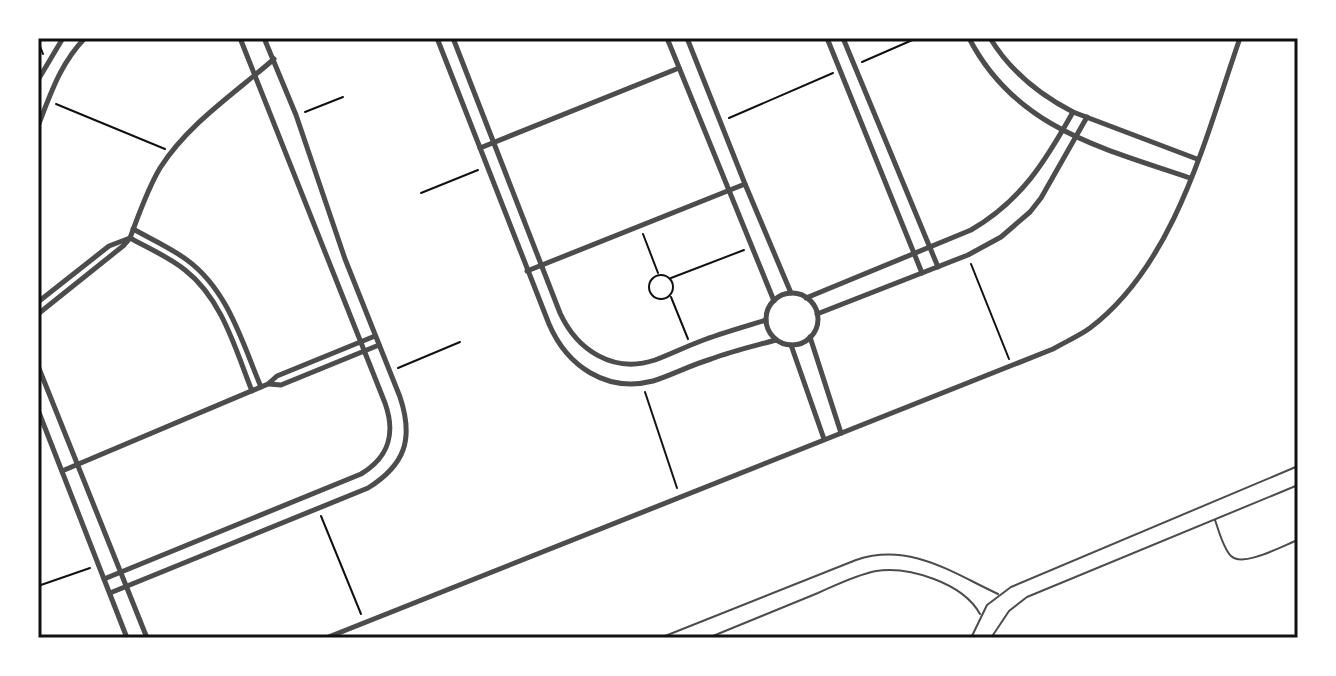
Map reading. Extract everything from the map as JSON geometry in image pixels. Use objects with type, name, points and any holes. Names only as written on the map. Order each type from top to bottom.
[{"type":"street","points":[[38,80],[63,38]]},
{"type":"street","points":[[38,126],[62,66],[85,38]]},
{"type":"street","points":[[104,579],[361,474],[375,465],[388,444],[391,419],[240,38]]},
{"type":"street","points":[[110,593],[368,488],[386,477],[400,460],[407,439],[407,418],[345,259],[296,115],[264,38]]},
{"type":"street","points":[[437,38],[527,271],[555,340],[565,354],[592,375],[608,381],[642,383],[776,340]]},
{"type":"street","points":[[453,38],[541,265],[568,330],[580,344],[612,362],[640,363],[766,320]]},
{"type":"street","points":[[667,38],[774,301]]},
{"type":"street","points":[[687,38],[791,293]]},
{"type":"street","points":[[827,38],[922,273]]},
{"type":"street","points":[[843,38],[938,267]]},
{"type":"street","points":[[969,38],[984,63],[1016,100],[1062,131],[1076,139],[1190,178]]},
{"type":"street","points":[[990,38],[1009,65],[1030,85],[1073,112],[1197,159]]},
{"type":"street","points":[[326,638],[1053,349],[1089,328],[1141,276],[1160,246],[1190,178],[1240,38]]},
{"type":"street","points":[[38,314],[119,250],[130,238],[155,177],[172,152],[198,124],[274,59]]},
{"type":"street","points":[[480,148],[679,68]]},
{"type":"street","points":[[806,298],[971,230],[1003,209],[1031,181],[1073,112]]},
{"type":"street","points":[[817,314],[968,255],[1001,237],[1030,212],[1052,182],[1087,117]]},
{"type":"street","points":[[527,271],[745,184]]},
{"type":"street","points":[[133,229],[188,261],[216,288],[261,387]]},
{"type":"street","points":[[38,302],[109,246],[130,238],[184,268],[209,294],[221,315],[252,391]]},
{"type":"street","points":[[791,293],[806,298],[817,314],[817,323],[810,337],[791,345],[776,340],[767,328],[768,309],[774,301],[791,293]]},
{"type":"street","points":[[62,471],[375,336]]},
{"type":"street","points":[[810,337],[841,433]]},
{"type":"street","points":[[268,384],[281,385],[379,345]]},
{"type":"street","points":[[791,345],[824,439]]},
{"type":"street","points":[[38,366],[147,638]]},
{"type":"street","points":[[38,410],[127,638]]},
{"type":"lane","points":[[971,638],[980,615],[999,595],[1032,578],[1298,466]]},
{"type":"lane","points":[[991,638],[1009,611],[1027,597],[1297,486],[1298,492]]},
{"type":"lane","points":[[1214,519],[1229,554],[1237,560],[1248,560],[1298,540]]},
{"type":"lane","points":[[660,638],[876,554],[898,553],[921,557],[999,595]]},
{"type":"lane","points":[[708,638],[856,577],[884,570],[913,574],[948,586],[975,604],[980,615]]},
{"type":"path","points":[[854,65],[917,38]]},
{"type":"path","points":[[38,41],[47,62]]},
{"type":"path","points":[[720,122],[840,70]]},
{"type":"path","points":[[296,115],[343,97]]},
{"type":"path","points":[[47,101],[172,152]]},
{"type":"path","points":[[421,193],[487,167]]},
{"type":"path","points":[[640,226],[659,274],[671,278],[750,247]]},
{"type":"path","points":[[968,255],[1011,365]]},
{"type":"path","points":[[659,274],[650,281],[651,293],[662,299],[670,295],[674,288],[671,278]]},
{"type":"path","points":[[670,295],[691,345]]},
{"type":"path","points":[[389,372],[460,342]]},
{"type":"path","points":[[642,383],[680,497]]},
{"type":"path","points":[[318,508],[364,623]]},
{"type":"path","points":[[38,586],[98,565]]}]
